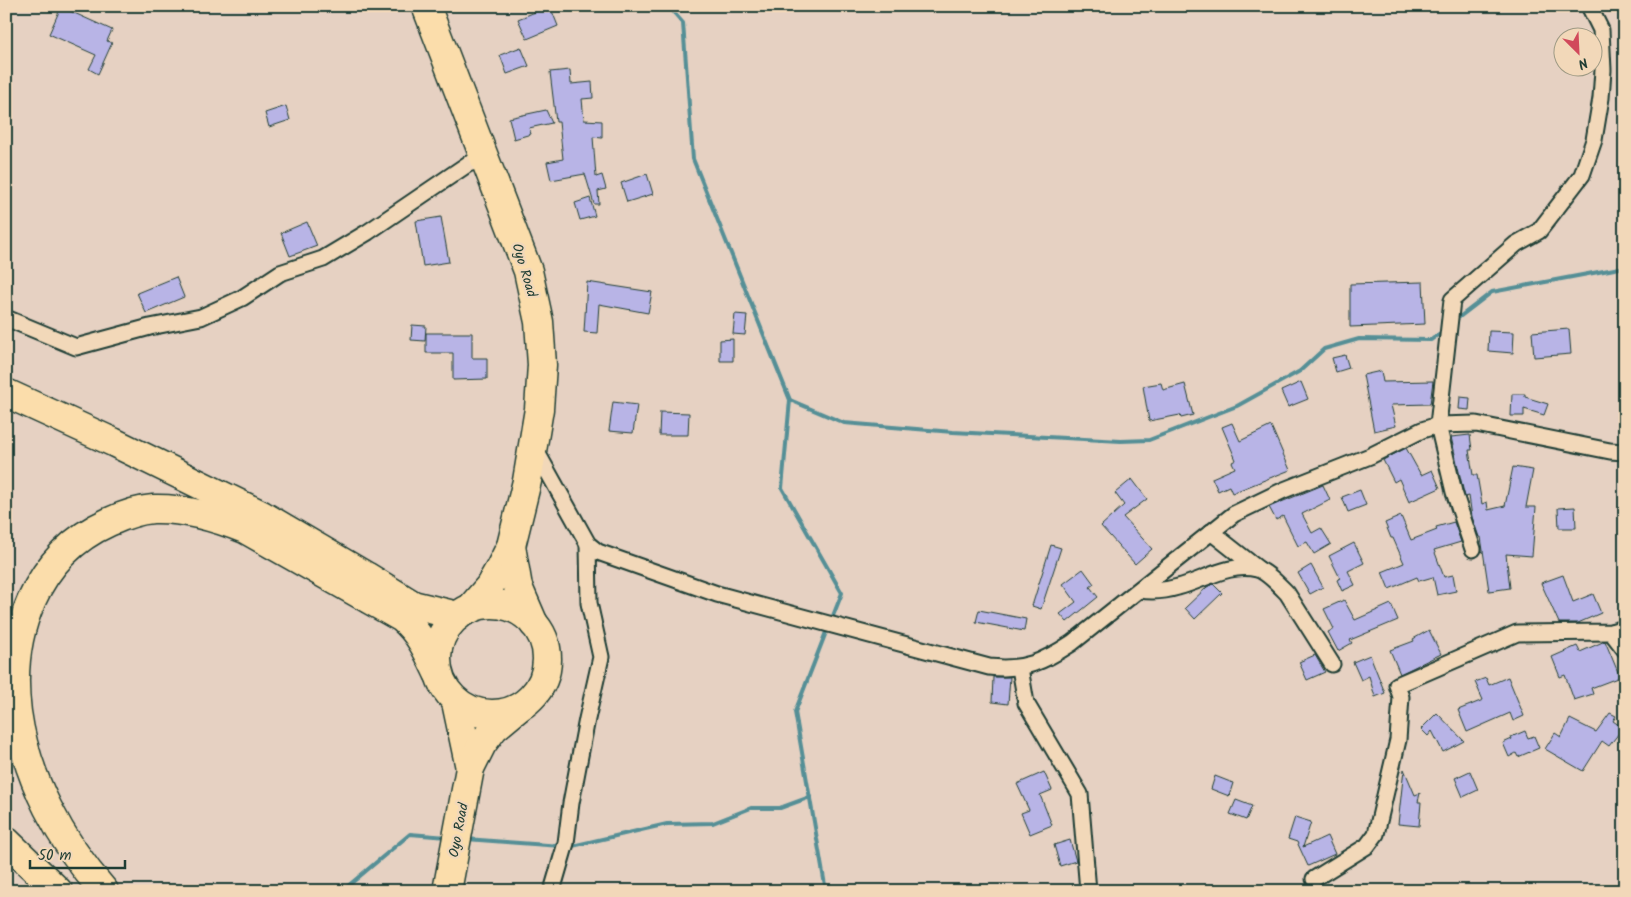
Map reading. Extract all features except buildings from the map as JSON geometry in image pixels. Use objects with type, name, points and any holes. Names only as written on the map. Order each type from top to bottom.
[{"type":"highway","name":"Oyo Road","points":[[426,6],[528,271],[539,322],[542,365],[534,446],[510,546],[489,587],[464,612]]},
{"type":"highway","points":[[6,393],[113,442],[262,515],[413,605],[464,612]]},
{"type":"highway","points":[[104,891],[65,837],[39,790],[22,738],[15,688],[18,645],[24,618],[33,595],[58,560],[81,537],[114,520],[151,509],[198,513],[219,518],[245,529],[402,618],[414,628],[424,643],[445,689],[456,702],[467,709],[480,713],[506,712],[518,708],[529,699],[538,689],[545,669],[546,649],[542,636],[534,624],[516,610],[493,604],[482,605],[464,612],[447,628],[440,642],[436,657],[438,673]]},
{"type":"highway","name":"Oyo Road","points":[[510,546],[518,587],[534,624]]},
{"type":"highway","name":"Oyo Road","points":[[456,702],[470,768]]},
{"type":"highway","name":"Oyo Road","points":[[447,891],[470,768],[482,744],[494,728],[518,708]]},
{"type":"highway","points":[[6,841],[58,891]]},
{"type":"street","points":[[1473,549],[1454,492],[1438,425],[1452,300],[1516,244],[1539,231],[1582,175],[1594,140],[1601,98],[1603,70],[1601,30],[1589,6]]},
{"type":"street","points":[[6,318],[76,347],[150,327],[201,317],[242,298],[280,273],[323,259],[368,232],[468,164],[485,159]]},
{"type":"street","points":[[534,446],[588,544],[598,552],[717,594],[989,667],[1007,669],[1020,668],[1037,662],[1055,654],[1072,643],[1234,514],[1256,502],[1370,456],[1422,430],[1438,425],[1476,424],[1529,433],[1587,447],[1625,452]]},
{"type":"street","points":[[1211,532],[1277,583],[1287,593],[1332,664]]},
{"type":"street","points":[[552,891],[566,842],[571,802],[585,728],[601,657],[589,603],[588,544]]},
{"type":"street","points":[[1140,590],[1155,592],[1179,587],[1219,572],[1242,568],[1258,569]]},
{"type":"street","points":[[1314,879],[1366,846],[1376,834],[1398,740],[1401,697],[1397,685],[1517,633],[1618,630],[1625,650]]},
{"type":"street","points":[[1020,668],[1026,704],[1080,794],[1088,891]]},
{"type":"waterway","points":[[668,6],[683,23],[693,159],[790,400],[782,488],[842,593],[831,621]]},
{"type":"waterway","points":[[1453,322],[1492,292],[1625,267]]},
{"type":"waterway","points":[[790,400],[844,423],[953,432],[1121,441],[1149,440],[1237,406],[1300,371],[1324,349],[1359,339],[1431,340],[1444,330]]},
{"type":"waterway","points":[[826,891],[795,712],[828,627]]},
{"type":"waterway","points":[[568,847],[667,824],[713,823],[751,808],[780,808],[810,797]]},
{"type":"waterway","points":[[342,891],[410,834],[447,837]]},
{"type":"waterway","points":[[466,839],[561,846]]}]
